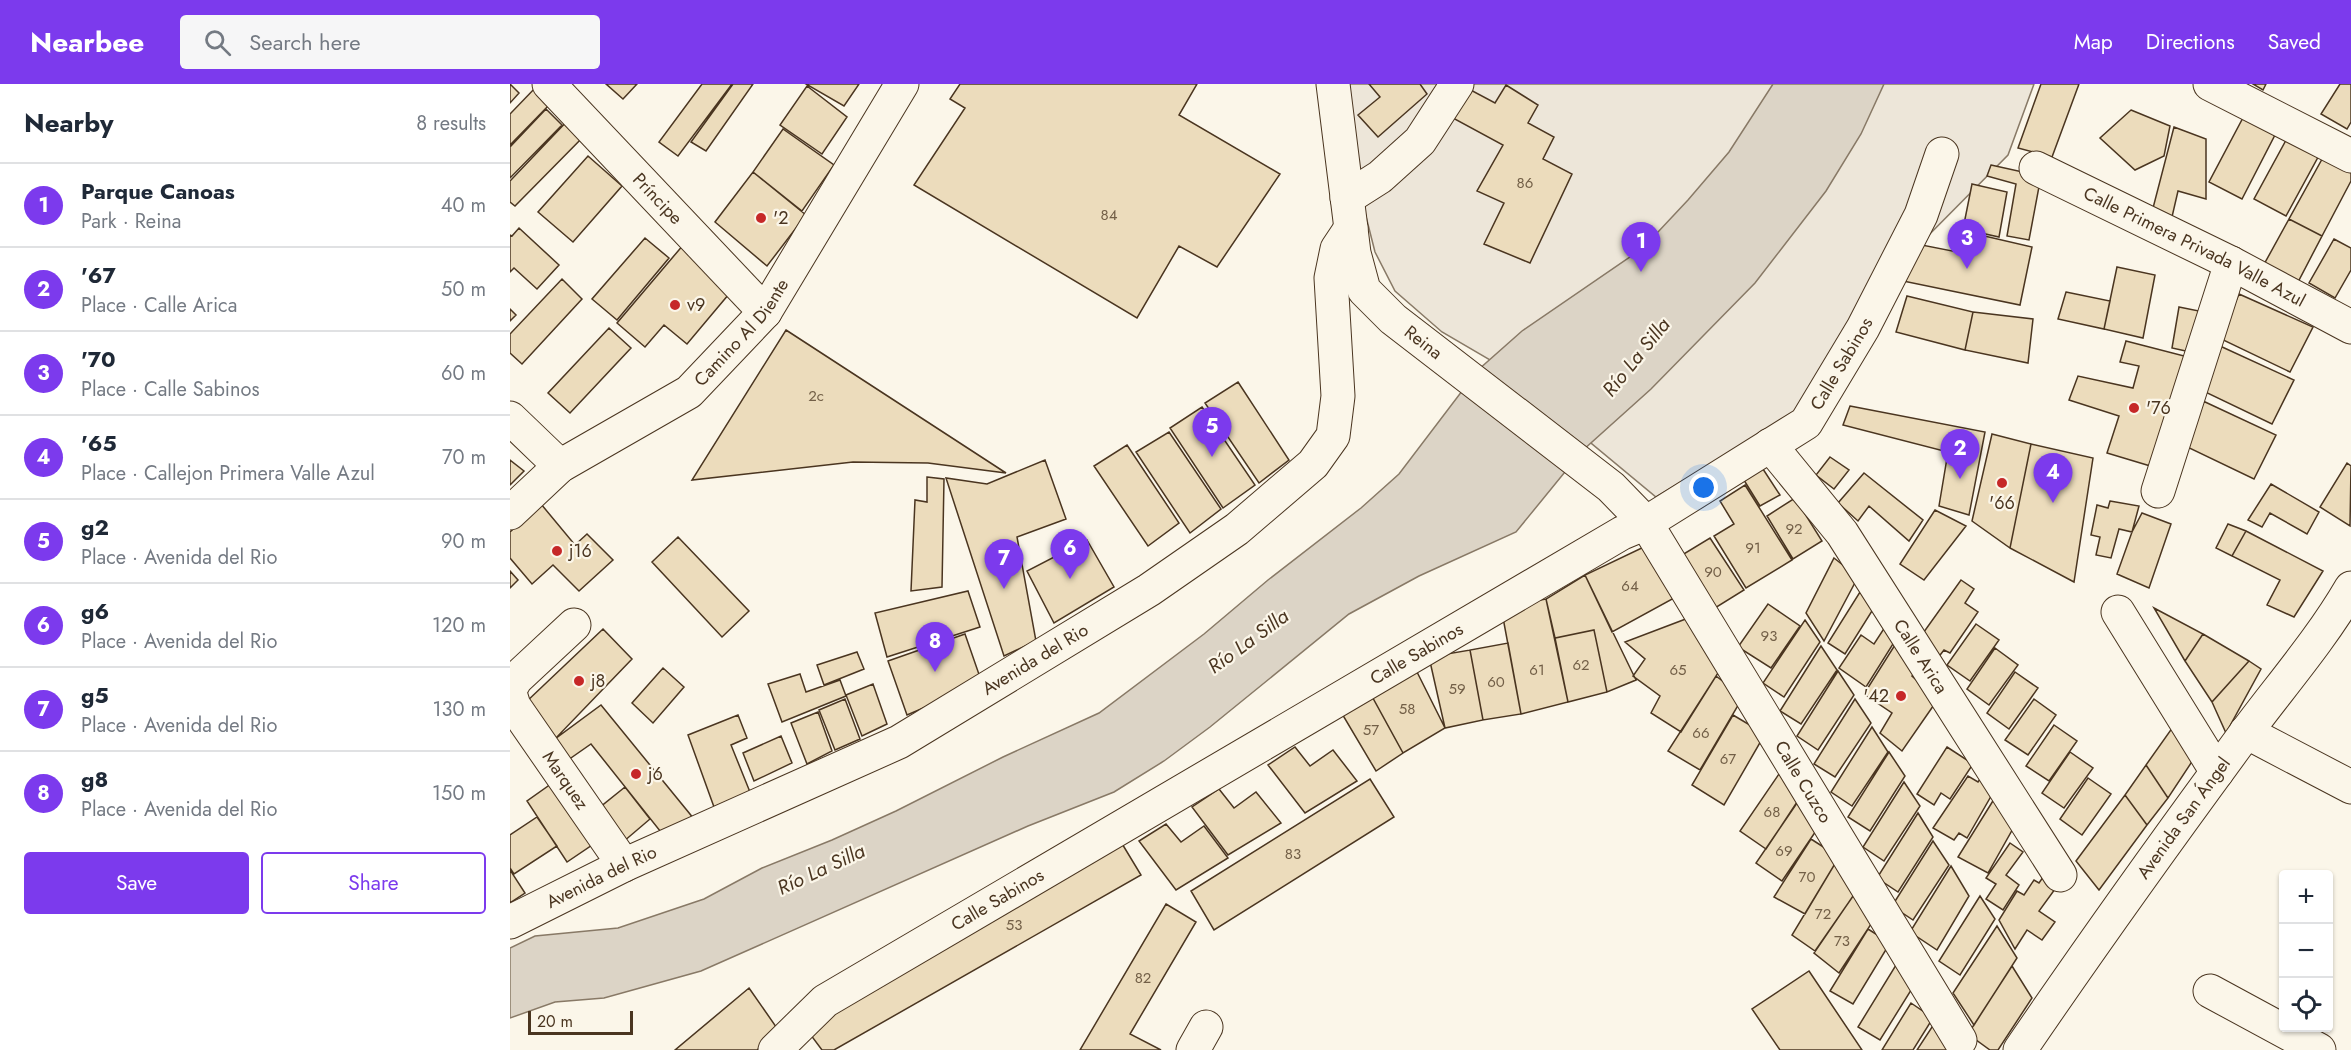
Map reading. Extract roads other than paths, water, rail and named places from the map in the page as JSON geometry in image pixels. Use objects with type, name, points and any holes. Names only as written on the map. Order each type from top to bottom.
[{"type":"street","name":"Príncipe","points":[[549,84],[765,312]]},
{"type":"street","name":"Camino Al Diente","points":[[510,513],[560,466],[689,392],[765,312],[902,84]]},
{"type":"street","name":"Reina","points":[[1333,84],[1354,253],[1364,290],[1392,319],[1611,487],[1646,523]]},
{"type":"street","points":[[1349,213],[1380,177],[1420,141],[1456,84]]},
{"type":"street","points":[[2210,84],[2351,156]]},
{"type":"street","name":"Calle Sabinos","points":[[776,1050],[825,1001],[1612,539],[1646,523],[1806,423],[1863,328],[1921,214],[1942,154]]},
{"type":"street","name":"Calle Primera Privada Valle Azul","points":[[2036,168],[2231,263],[2351,327]]},
{"type":"street","name":"Avenida del Rio","points":[[510,922],[624,865],[899,742],[1149,590],[1237,529],[1313,464],[1333,436],[1338,396],[1331,278],[1337,249],[1349,213]]},
{"type":"street","points":[[2158,491],[2231,263]]},
{"type":"street","points":[[510,418],[560,466]]},
{"type":"street","name":"Calle Arica","points":[[1770,445],[1842,532],[2060,875]]},
{"type":"street","name":"Calle Cuzco","points":[[1646,523],[1960,1040]]},
{"type":"street","name":"Avenida San Ángel","points":[[2019,1050],[2111,916],[2246,732],[2346,609]]},
{"type":"street","points":[[2118,612],[2217,772]]},
{"type":"street","name":"Marquez","points":[[574,626],[516,679],[510,691],[514,706],[624,865]]},
{"type":"street","points":[[2246,732],[2351,787]]},
{"type":"street","points":[[2210,991],[2319,1050]]},
{"type":"water","name":"Río La Silla","points":[[1773,84],[1884,84],[1861,134],[1826,191],[1755,283],[1651,389],[1582,451],[1516,532],[1419,576],[1349,614],[1210,727],[1164,761],[1114,792],[1028,826],[701,971],[604,998],[555,1002],[510,1018],[510,948],[535,936],[618,928],[704,899],[762,868],[896,811],[1003,757],[1099,713],[1204,634],[1268,580],[1361,508],[1399,474],[1478,370],[1522,331],[1643,248],[1729,152]]},
{"type":"place","name":"'2","points":[[761,218]]},
{"type":"place","name":"'70","points":[[1967,269]]},
{"type":"place","name":"Parque Canoas","points":[[1641,272]]},
{"type":"place","name":"v9","points":[[675,305]]},
{"type":"place","name":"'76","points":[[2134,408]]},
{"type":"place","name":"g2","points":[[1212,457]]},
{"type":"place","name":"'67","points":[[1960,479]]},
{"type":"place","name":"'66","points":[[2002,483]]},
{"type":"place","name":"'65","points":[[2053,503]]},
{"type":"place","name":"j16","points":[[557,551]]},
{"type":"place","name":"g6","points":[[1070,579]]},
{"type":"place","name":"g5","points":[[1004,589]]},
{"type":"place","name":"g8","points":[[935,672]]},
{"type":"place","name":"j8","points":[[579,681]]},
{"type":"place","name":"'42","points":[[1901,696]]},
{"type":"place","name":"j6","points":[[636,774]]}]
